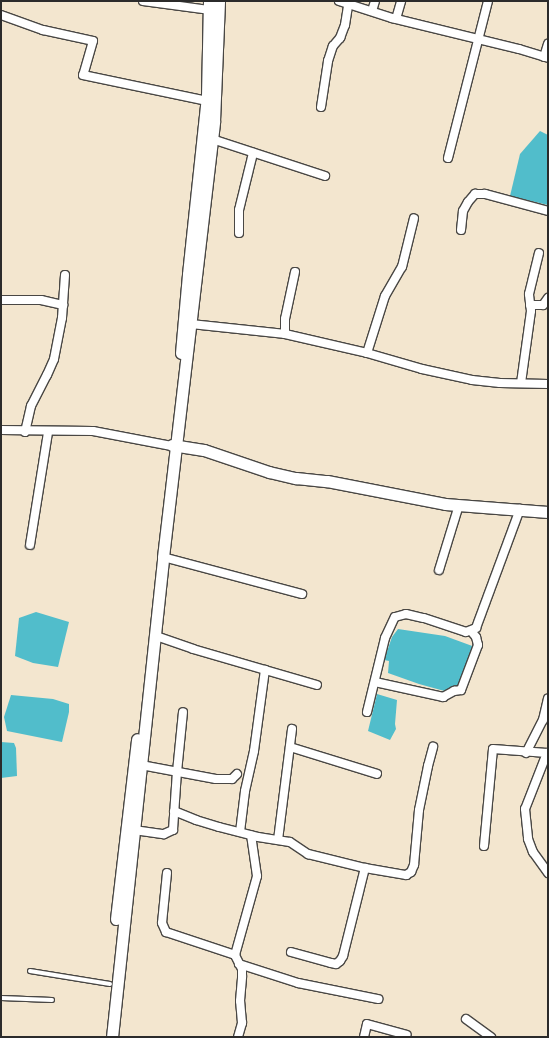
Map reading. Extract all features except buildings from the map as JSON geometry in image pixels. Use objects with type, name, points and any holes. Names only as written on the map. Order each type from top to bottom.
[{"type":"street","points":[[112,1037],[134,830],[131,817],[141,766],[156,636],[188,274],[207,101],[209,5],[143,1]]},
{"type":"street","points":[[104,1037],[131,817],[158,546],[192,324],[198,248],[212,139],[219,1]]},
{"type":"street","points":[[339,1],[348,2],[396,19],[480,39],[546,58],[548,44]]},
{"type":"street","points":[[372,11],[375,1]]},
{"type":"street","points":[[396,19],[401,1]]},
{"type":"street","points":[[448,158],[480,39],[488,1]]},
{"type":"street","points":[[322,107],[328,61],[333,46],[340,38],[345,25],[348,2]]},
{"type":"street","points":[[1,15],[43,30],[93,41],[83,75],[207,101]]},
{"type":"street","points":[[212,139],[325,176]]},
{"type":"street","points":[[239,233],[238,210],[253,153]]},
{"type":"street","points":[[461,230],[464,212],[468,202],[475,194],[485,194],[548,211]]},
{"type":"street","points":[[368,353],[385,296],[402,267],[414,218]]},
{"type":"street","points":[[521,384],[528,340],[530,286],[539,253]]},
{"type":"street","points":[[285,334],[285,319],[295,272]]},
{"type":"street","points":[[26,432],[31,406],[52,365],[63,305],[65,275]]},
{"type":"street","points":[[530,305],[543,305],[548,298]]},
{"type":"street","points":[[1,300],[41,300],[63,305]]},
{"type":"street","points":[[192,324],[285,334],[368,353],[422,369],[472,380],[521,384],[548,384]]},
{"type":"street","points":[[1,430],[26,432],[93,431],[204,450],[270,472],[296,478],[327,481],[419,500],[459,505],[548,512]]},
{"type":"street","points":[[30,545],[48,432]]},
{"type":"street","points":[[440,570],[459,505]]},
{"type":"street","points":[[471,631],[478,623],[520,509]]},
{"type":"street","points":[[163,557],[302,594]]},
{"type":"street","points":[[367,712],[385,638],[391,623],[399,615],[406,614],[424,618],[459,630],[471,631],[476,637],[478,645],[461,690],[454,691],[443,697],[375,682]]},
{"type":"street","points":[[156,636],[318,685]]},
{"type":"street","points":[[240,832],[245,792],[254,751],[265,670]]},
{"type":"street","points":[[526,752],[543,720],[548,700]]},
{"type":"street","points":[[134,830],[164,834],[173,830],[183,712]]},
{"type":"street","points":[[278,840],[292,729]]},
{"type":"street","points":[[290,747],[377,774]]},
{"type":"street","points":[[174,811],[196,820],[251,835],[296,844],[308,854],[365,868],[406,875],[411,872],[414,865],[419,810],[433,748]]},
{"type":"street","points":[[484,846],[494,749],[547,753],[525,809],[528,839],[532,852],[548,873]]},
{"type":"street","points":[[141,766],[216,780],[232,779],[237,774]]},
{"type":"street","points":[[238,1037],[243,1014],[240,1001],[242,976],[235,955],[257,876],[251,835]]},
{"type":"street","points":[[290,952],[336,964],[340,961],[343,956],[365,868]]},
{"type":"street","points":[[167,873],[162,923],[166,932],[235,955]]},
{"type":"street","points":[[239,964],[298,983],[378,999]]},
{"type":"street","points":[[466,1019],[491,1037]]},
{"type":"street","points":[[364,1037],[367,1024],[407,1035]]},
{"type":"lane","points":[[30,971],[110,984]]},
{"type":"lane","points":[[1,998],[52,1000]]},
{"type":"water","points":[[540,131],[548,135],[548,205],[510,196],[520,154]]},
{"type":"water","points":[[36,612],[69,622],[58,667],[33,663],[15,656],[19,618]]},
{"type":"water","points":[[398,629],[445,636],[475,647],[465,686],[459,695],[419,684],[388,673],[389,661],[384,660],[392,637]]},
{"type":"water","points":[[377,694],[397,700],[396,729],[390,740],[368,731]]},
{"type":"water","points":[[11,695],[53,699],[69,704],[69,712],[62,742],[7,731],[4,717]]},
{"type":"water","points":[[1,742],[14,743],[16,748],[17,776],[1,778]]}]
